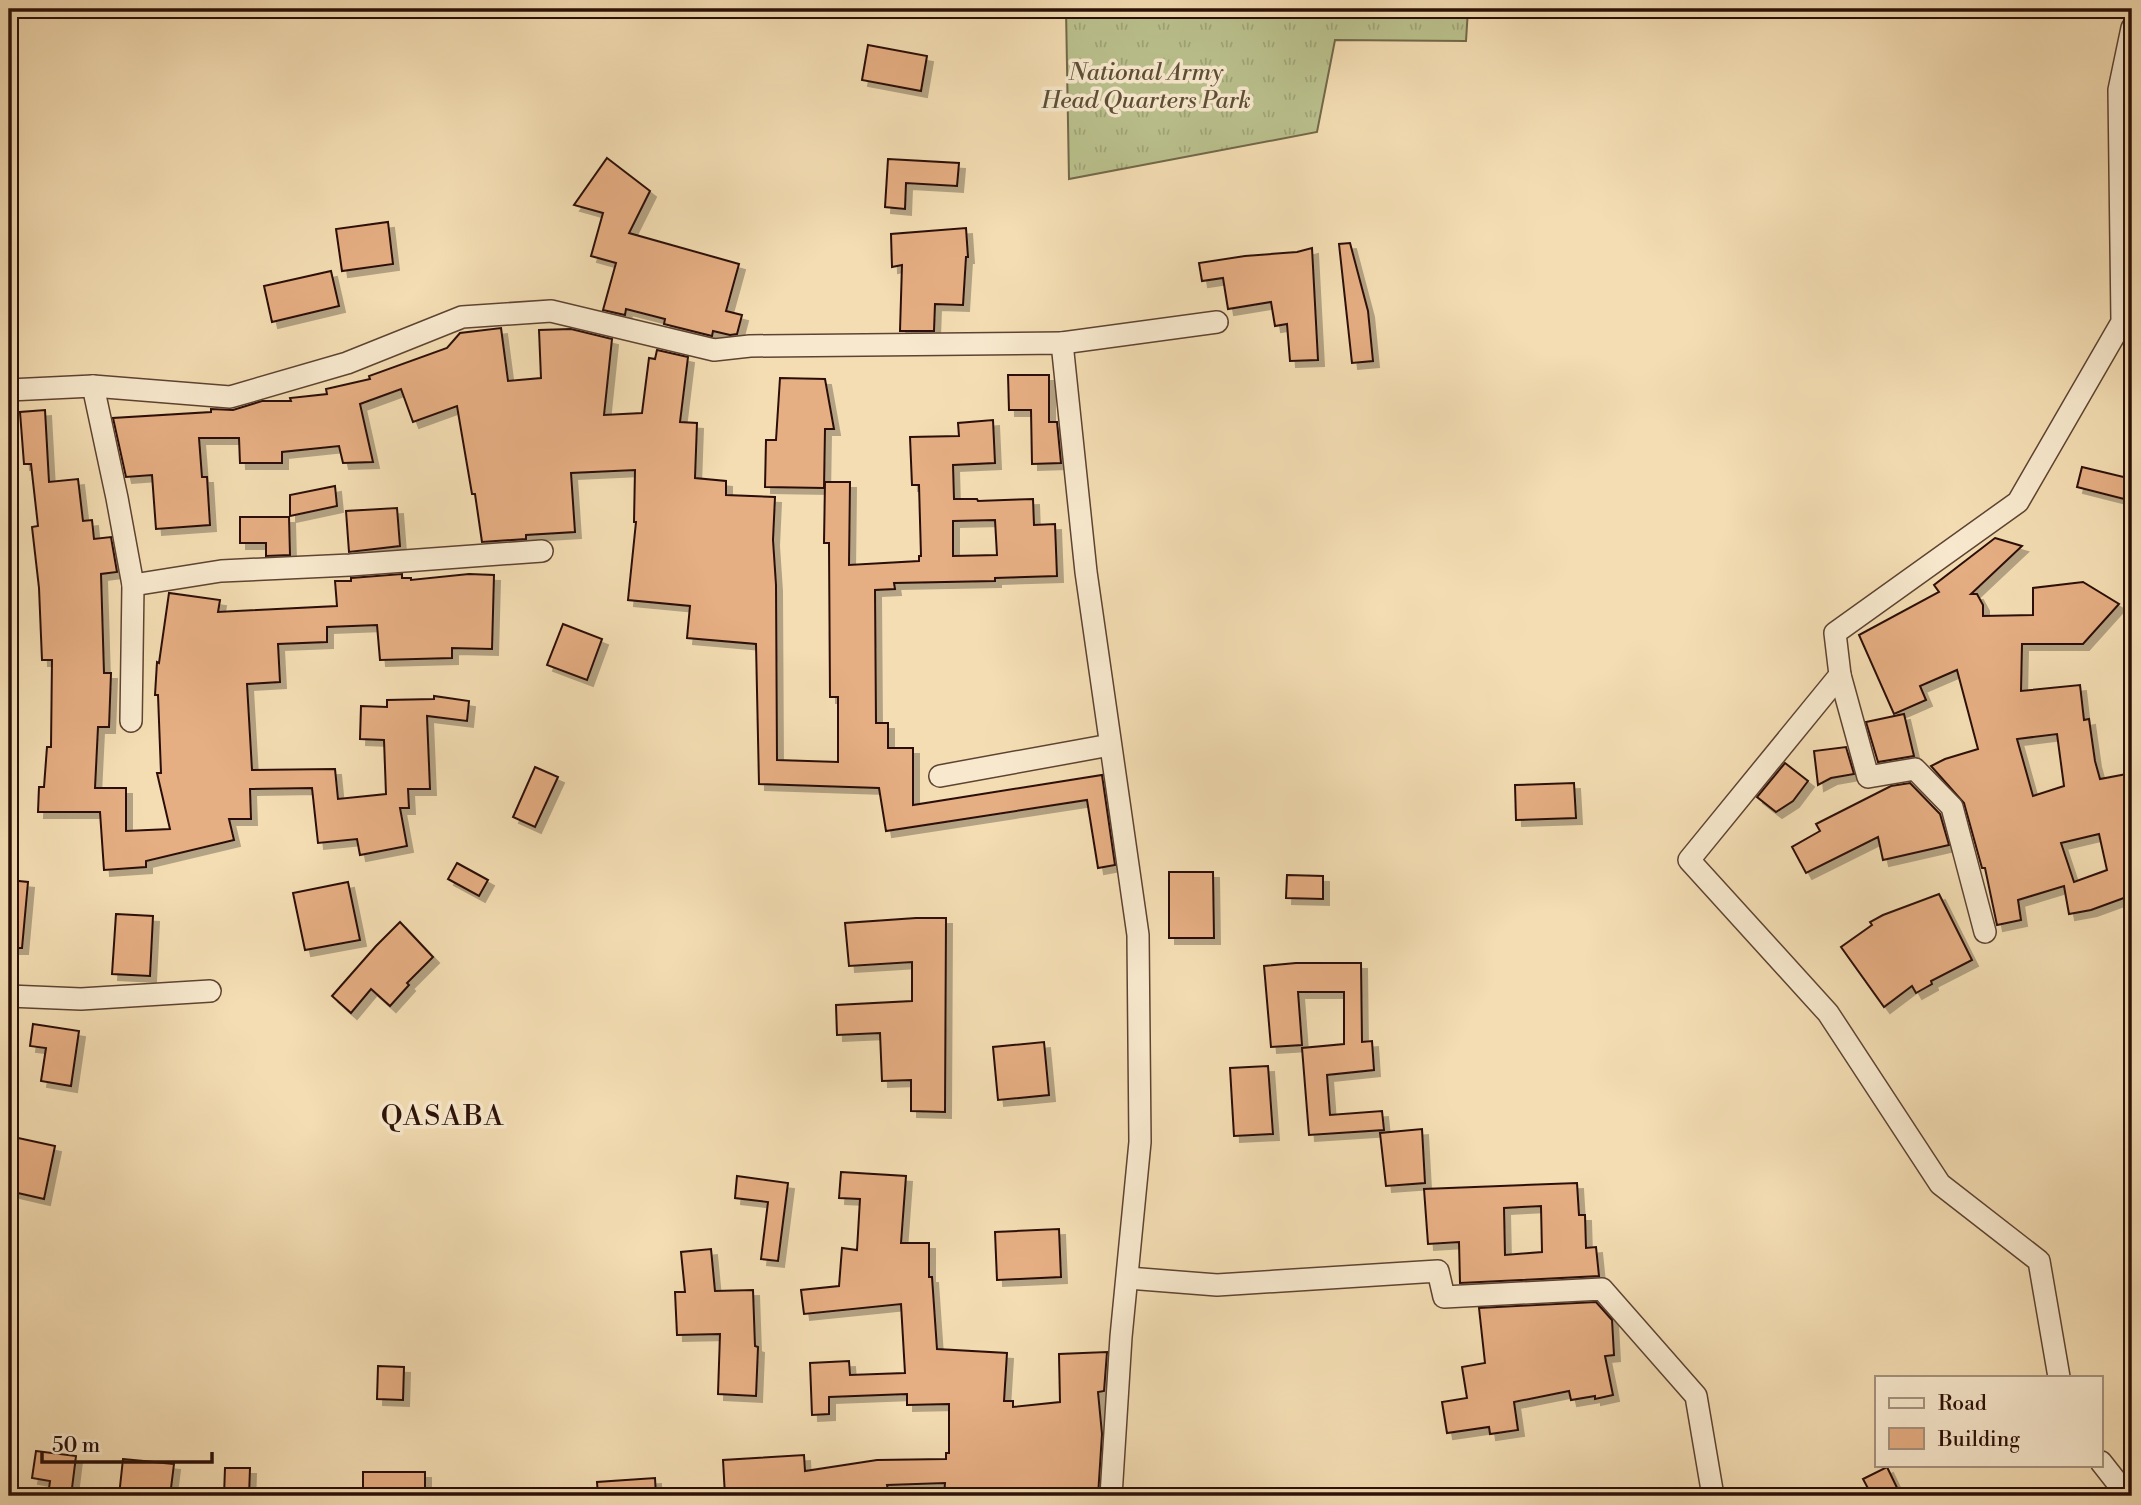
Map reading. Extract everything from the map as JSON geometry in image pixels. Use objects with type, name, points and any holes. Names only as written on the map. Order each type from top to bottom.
[{"type":"street","points":[[1985,932],[1952,807],[1915,769],[1868,777],[1840,675],[1835,633],[2018,502],[2122,322],[2119,90],[2132,28]]},
{"type":"street","points":[[9,390],[93,386],[230,397],[347,363],[462,317],[551,311],[714,350],[750,346],[1062,343],[1217,322]]},
{"type":"street","points":[[1062,343],[1086,572],[1138,935],[1140,1142],[1121,1338],[1111,1496]]},
{"type":"street","points":[[93,386],[133,585],[131,721]]},
{"type":"street","points":[[133,585],[221,571],[542,551]]},
{"type":"street","points":[[1840,675],[1689,860],[1828,1013],[1940,1184],[2039,1261],[2059,1376]]},
{"type":"street","points":[[940,776],[1111,745]]},
{"type":"street","points":[[9,996],[81,999],[210,991]]},
{"type":"street","points":[[1128,1278],[1217,1285],[1438,1271],[1444,1297],[1602,1289],[1696,1395],[1713,1496]]},
{"type":"street","points":[[2102,1463],[2123,1490],[2114,1496]]},
{"type":"green space","name":"National Army Head Quarters Park","points":[[1066,9],[1468,9],[1466,41],[1335,40],[1317,132],[1069,179]]},
{"type":"building","points":[[868,45],[927,56],[921,91],[862,80]]},
{"type":"building","points":[[607,158],[650,191],[629,233],[739,264],[726,311],[742,315],[737,334],[713,331],[712,336],[664,324],[665,319],[626,309],[625,315],[603,310],[616,263],[591,256],[603,213],[574,205]]},
{"type":"building","points":[[888,159],[959,163],[957,186],[906,183],[905,209],[885,207]]},
{"type":"building","points":[[388,222],[393,264],[342,271],[336,229]]},
{"type":"building","points":[[966,228],[968,257],[963,305],[935,304],[934,331],[900,331],[902,265],[892,267],[891,234]]},
{"type":"building","points":[[1350,243],[1368,311],[1373,361],[1352,363],[1339,244]]},
{"type":"building","points":[[1312,248],[1318,360],[1290,361],[1287,324],[1275,326],[1271,302],[1228,309],[1223,278],[1202,281],[1199,263]]},
{"type":"building","points":[[331,271],[339,306],[272,322],[264,286]]},
{"type":"building","points":[[501,328],[508,381],[541,378],[539,330],[571,329],[612,339],[604,415],[642,413],[649,358],[655,359],[657,350],[688,357],[680,422],[697,423],[695,478],[726,481],[726,495],[775,497],[773,540],[776,585],[777,760],[838,762],[838,697],[830,697],[829,543],[824,543],[825,482],[850,482],[849,565],[919,561],[919,485],[912,485],[910,437],[959,436],[958,423],[993,420],[995,463],[953,465],[954,499],[1033,499],[1034,525],[1055,524],[1057,576],[995,578],[995,581],[894,583],[895,589],[875,590],[876,723],[888,723],[888,748],[913,748],[913,805],[1102,775],[1115,865],[1098,868],[1087,800],[886,831],[879,788],[759,784],[756,644],[687,638],[690,606],[628,600],[636,522],[635,470],[571,473],[575,532],[526,535],[526,539],[482,542],[457,406],[413,422],[401,389],[360,404],[373,462],[343,463],[339,446],[282,452],[282,463],[240,463],[239,438],[199,438],[202,477],[207,477],[210,525],[156,529],[152,475],[126,477],[113,418],[211,412],[211,409],[233,410],[262,401],[291,401],[290,398],[327,394],[326,389],[370,379],[369,376],[447,348],[460,333]],"holes":[[[995,520],[997,555],[953,556],[953,521]]]},
{"type":"building","points":[[1008,375],[1049,375],[1049,422],[1057,422],[1061,463],[1032,464],[1031,410],[1009,410]]},
{"type":"building","points":[[780,378],[825,379],[834,429],[825,429],[824,488],[765,487],[766,440],[776,440]]},
{"type":"building","points":[[45,410],[49,482],[78,479],[83,521],[92,520],[94,539],[111,537],[117,572],[101,574],[104,673],[111,673],[109,727],[98,727],[95,788],[126,788],[126,831],[170,829],[157,773],[161,773],[158,695],[155,695],[157,662],[159,663],[169,593],[220,600],[218,612],[337,606],[335,581],[402,574],[402,578],[411,580],[469,574],[494,575],[492,649],[452,648],[452,658],[380,660],[377,625],[327,627],[327,642],[278,644],[280,682],[247,684],[252,770],[335,769],[338,799],[386,794],[384,740],[360,739],[361,706],[387,707],[387,700],[434,699],[434,696],[469,701],[467,721],[427,716],[430,789],[408,789],[409,808],[400,808],[407,846],[360,855],[357,839],[318,843],[312,788],[250,789],[251,819],[229,819],[234,840],[146,861],[146,867],[104,870],[100,812],[38,812],[39,787],[44,787],[47,747],[51,747],[52,660],[42,660],[39,588],[32,527],[38,526],[31,464],[24,464],[20,412]]},
{"type":"building","points":[[2082,467],[2132,479],[2132,501],[2077,487]]},
{"type":"building","points":[[335,486],[337,506],[290,516],[290,495]]},
{"type":"building","points":[[397,508],[400,546],[349,552],[346,511]]},
{"type":"building","points":[[240,517],[289,517],[290,555],[266,556],[266,543],[240,543]]},
{"type":"building","points":[[1995,538],[2022,546],[1971,594],[1977,594],[1983,605],[1983,616],[2033,615],[2033,588],[2083,582],[2119,604],[2083,644],[2022,644],[2021,691],[2080,685],[2084,720],[2089,719],[2100,779],[2132,773],[2132,895],[2091,910],[2069,914],[2064,886],[2018,900],[2021,920],[1997,925],[1985,868],[1982,868],[1964,803],[1931,766],[1978,749],[1957,670],[1920,686],[1926,700],[1894,714],[1859,635],[1939,592],[1934,585]],"holes":[[[2057,734],[2064,786],[2033,796],[2017,739]],[[2099,834],[2107,870],[2074,882],[2061,843]]]},
{"type":"building","points":[[563,624],[602,639],[587,680],[547,665]]},
{"type":"building","points":[[1904,714],[1914,756],[1878,762],[1866,722]]},
{"type":"building","points":[[1846,747],[1854,774],[1831,778],[1818,785],[1814,751]]},
{"type":"building","points":[[1785,763],[1808,781],[1793,801],[1776,812],[1757,797]]},
{"type":"building","points":[[535,767],[558,777],[535,827],[513,817]]},
{"type":"building","points":[[1574,783],[1576,818],[1516,820],[1515,785]]},
{"type":"building","points":[[1910,783],[1940,814],[1949,845],[1883,860],[1878,837],[1806,873],[1792,847],[1820,831],[1816,824],[1891,786]]},
{"type":"building","points":[[457,863],[488,880],[479,896],[448,879]]},
{"type":"building","points":[[1169,872],[1213,872],[1214,938],[1169,938]]},
{"type":"building","points":[[1287,875],[1323,876],[1323,899],[1286,898]]},
{"type":"building","points":[[9,880],[28,882],[22,948],[9,948]]},
{"type":"building","points":[[348,882],[360,940],[305,950],[293,893]]},
{"type":"building","points":[[1939,894],[1972,960],[1931,981],[1932,984],[1916,993],[1912,986],[1884,1007],[1841,947],[1872,925],[1870,922]]},
{"type":"building","points":[[116,914],[153,916],[150,976],[112,974]]},
{"type":"building","points":[[946,918],[945,1112],[911,1111],[911,1080],[882,1081],[880,1033],[837,1035],[836,1005],[912,1001],[912,962],[849,966],[845,923]]},
{"type":"building","points":[[400,922],[433,957],[407,983],[409,985],[390,1006],[371,989],[351,1013],[332,996]]},
{"type":"building","points":[[1361,963],[1362,1042],[1372,1041],[1374,1070],[1327,1075],[1330,1115],[1382,1111],[1384,1130],[1309,1135],[1302,1048],[1344,1044],[1344,992],[1298,992],[1302,1045],[1271,1047],[1264,966]]},
{"type":"building","points":[[33,1024],[79,1031],[71,1086],[41,1081],[46,1048],[30,1046]]},
{"type":"building","points":[[1044,1042],[1049,1095],[998,1100],[993,1047]]},
{"type":"building","points":[[1268,1066],[1273,1134],[1234,1136],[1230,1068]]},
{"type":"building","points":[[1422,1129],[1425,1183],[1386,1186],[1380,1133]]},
{"type":"building","points":[[9,1136],[55,1146],[44,1199],[9,1191]]},
{"type":"building","points":[[841,1172],[906,1176],[901,1243],[929,1243],[929,1277],[932,1277],[937,1349],[1007,1353],[1004,1401],[1013,1401],[1013,1407],[1060,1402],[1059,1354],[1107,1352],[1104,1391],[1098,1392],[1102,1434],[1098,1496],[944,1496],[945,1483],[887,1485],[889,1496],[725,1496],[723,1460],[804,1455],[805,1471],[877,1460],[946,1459],[946,1453],[949,1453],[949,1404],[907,1405],[907,1394],[829,1397],[829,1414],[812,1415],[810,1363],[849,1361],[850,1375],[905,1373],[901,1304],[804,1314],[801,1290],[839,1286],[842,1248],[857,1250],[860,1199],[839,1198]]},
{"type":"building","points":[[737,1176],[788,1183],[778,1261],[761,1259],[768,1202],[735,1198]]},
{"type":"building","points":[[1577,1183],[1579,1215],[1585,1215],[1586,1248],[1596,1247],[1599,1276],[1460,1283],[1459,1242],[1428,1244],[1424,1189]],"holes":[[[1541,1206],[1542,1252],[1505,1255],[1504,1208]]]},
{"type":"building","points":[[1059,1229],[1061,1277],[997,1280],[995,1232]]},
{"type":"building","points":[[711,1249],[715,1291],[753,1290],[755,1346],[758,1347],[756,1396],[718,1394],[720,1334],[677,1335],[675,1292],[685,1292],[681,1252]]},
{"type":"building","points":[[1596,1302],[1612,1320],[1614,1355],[1605,1356],[1613,1395],[1571,1400],[1569,1391],[1514,1402],[1518,1430],[1490,1434],[1489,1427],[1447,1433],[1442,1402],[1467,1398],[1462,1367],[1485,1363],[1479,1308]]},
{"type":"building","points":[[378,1366],[404,1367],[403,1400],[377,1399]]},
{"type":"building","points":[[36,1451],[76,1456],[71,1496],[48,1496],[50,1481],[32,1478]]},
{"type":"building","points":[[123,1459],[174,1464],[170,1496],[119,1496]]},
{"type":"building","points":[[1887,1467],[1901,1496],[1872,1496],[1863,1479]]},
{"type":"building","points":[[225,1468],[250,1468],[249,1496],[224,1496]]},
{"type":"building","points":[[363,1472],[425,1472],[425,1496],[363,1496]]},
{"type":"building","points":[[655,1478],[656,1496],[598,1496],[597,1482]]},
{"type":"district","name":"QASABA","points":[[443,1115]]}]
